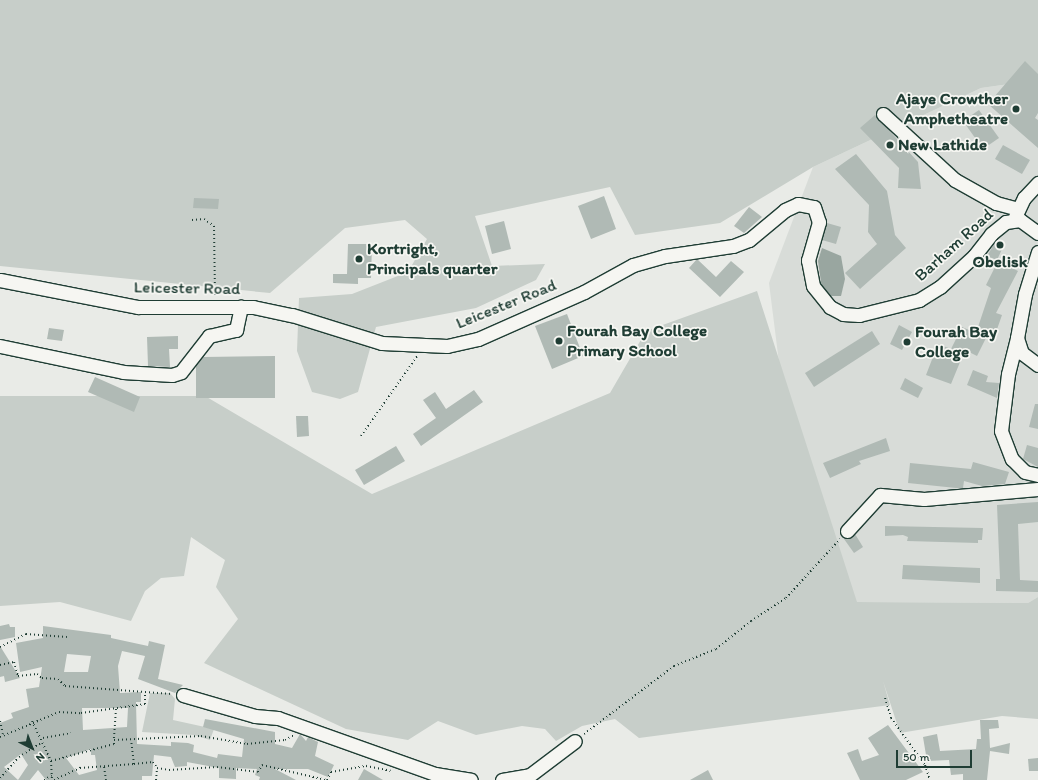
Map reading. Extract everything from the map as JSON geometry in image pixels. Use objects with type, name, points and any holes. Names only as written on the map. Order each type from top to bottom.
[{"type":"street","points":[[883,114],[954,180],[1017,214],[1038,183]]},
{"type":"street","name":"Leicester Road","points":[[0,280],[123,305],[241,306],[292,315],[382,342],[447,346],[478,339],[520,318],[584,292],[633,265],[665,256],[732,246],[749,240],[785,210],[798,204],[814,207],[819,222],[808,260],[813,286],[830,307],[843,314]]},
{"type":"street","name":"Barham Road","points":[[843,314],[859,315],[919,300],[940,287],[974,256],[991,234],[1017,214],[1024,222],[1038,233]]},
{"type":"street","points":[[1038,252],[1021,309],[1017,338],[1008,374],[1001,432],[1012,459],[1025,472],[1038,475]]},
{"type":"street","points":[[0,346],[123,372],[172,376],[181,372],[209,336],[236,330],[241,306]]},
{"type":"street","points":[[1017,338],[1022,353],[1038,365]]},
{"type":"street","points":[[847,531],[880,495],[924,499],[1037,490]]},
{"type":"street","points":[[183,696],[256,716],[278,718],[304,730],[412,765],[470,780]]},
{"type":"street","points":[[502,780],[530,775],[575,741]]},
{"type":"path","points":[[192,220],[204,219],[214,226],[215,306]]},
{"type":"path","points":[[361,436],[426,344]]},
{"type":"path","points":[[575,741],[674,666],[716,649],[751,621],[786,598],[847,531]]},
{"type":"path","points":[[0,647],[26,634],[67,637]]},
{"type":"path","points":[[0,665],[14,662],[18,676],[37,674],[42,678],[58,679],[66,686],[140,689],[145,692],[183,696]]},
{"type":"path","points":[[0,736],[32,721],[59,712],[116,709],[136,703],[145,704],[145,692]]},
{"type":"path","points":[[885,698],[891,718],[925,765],[930,780]]},
{"type":"path","points":[[51,761],[114,744],[116,709]]},
{"type":"path","points":[[0,721],[4,734]]},
{"type":"path","points":[[32,721],[43,740],[51,761],[53,780],[80,768],[104,768],[153,762],[157,768],[156,780]]},
{"type":"path","points":[[114,740],[200,736],[230,742],[260,743],[285,740],[304,730]]},
{"type":"path","points":[[0,778],[19,758],[43,740],[71,733]]},
{"type":"path","points":[[130,740],[134,764]]},
{"type":"path","points":[[157,768],[217,767],[258,772],[262,766],[327,780],[331,772],[366,766],[403,771],[412,765]]},
{"type":"path","points":[[104,768],[106,780]]},
{"type":"path","points":[[44,780],[52,775]]},
{"type":"shaded area","points":[[0,0],[1038,0],[1038,80],[981,88],[813,167],[720,223],[635,235],[610,187],[475,216],[492,266],[545,264],[536,280],[476,308],[376,327],[358,392],[340,399],[312,392],[297,351],[299,298],[352,294],[408,272],[427,239],[405,220],[345,228],[270,293],[0,266]]},
{"type":"shaded area","name":"Fourah Bay College","points":[[1038,80],[1038,597],[1028,603],[856,602],[784,402],[769,283],[813,167],[981,88]]},
{"type":"shaded area","points":[[822,248],[841,256],[845,279],[841,296],[828,296],[822,289],[818,261]]},
{"type":"shaded area","points":[[757,291],[857,602],[1028,603],[1038,597],[1038,719],[1002,716],[900,733],[883,681],[890,705],[639,738],[615,719],[582,726],[556,741],[545,729],[522,726],[476,735],[438,721],[408,740],[346,729],[204,663],[238,619],[216,587],[225,560],[191,537],[184,576],[161,578],[145,591],[131,621],[60,602],[0,606],[0,396],[205,396],[372,494],[610,393],[646,331]]},
{"type":"shaded area","points":[[150,693],[170,693],[175,699],[173,720],[214,729],[210,740],[194,735],[142,732]]},
{"type":"building","name":"Ajaye Crowther Amphetheatre","points":[[1025,61],[1038,74],[1038,113],[1035,118],[1038,120],[1038,148],[988,104]]},
{"type":"building","points":[[979,110],[999,138],[983,149],[963,121]]},
{"type":"building","name":"New Lathide","points":[[875,115],[918,162],[921,189],[898,188],[899,168],[860,128]]},
{"type":"building","points":[[1003,145],[1030,160],[1022,174],[995,159]]},
{"type":"building","points":[[856,154],[887,191],[895,235],[906,248],[860,289],[845,273],[877,244],[868,232],[869,205],[835,169]]},
{"type":"building","points":[[604,196],[616,229],[591,239],[578,206]]},
{"type":"building","points":[[194,198],[219,199],[218,209],[193,208]]},
{"type":"building","points":[[749,207],[762,217],[744,233],[734,226]]},
{"type":"building","points":[[504,221],[511,249],[492,254],[485,226]]},
{"type":"building","points":[[827,223],[841,227],[836,244],[822,240]]},
{"type":"building","points":[[996,241],[1004,245],[997,260],[987,256]]},
{"type":"building","name":"Kortright, Principals quarter","points":[[348,244],[372,244],[371,278],[358,278],[358,284],[333,283],[333,274],[347,274]]},
{"type":"building","points":[[697,259],[716,277],[731,261],[744,272],[720,297],[689,268]]},
{"type":"building","points":[[998,261],[1018,271],[996,313],[1002,315],[995,335],[989,332],[977,356],[965,350],[951,384],[926,375],[938,344],[951,349],[962,327],[976,333],[991,288],[986,285]]},
{"type":"building","name":"Fourah Bay College Primary School","points":[[567,314],[583,356],[552,369],[535,326]]},
{"type":"building","points":[[899,325],[912,332],[902,350],[890,344]]},
{"type":"building","points":[[49,328],[64,330],[62,341],[47,339]]},
{"type":"building","points":[[872,331],[880,344],[814,387],[805,373]]},
{"type":"building","points":[[178,336],[178,349],[169,349],[170,367],[148,366],[147,337]]},
{"type":"building","points":[[275,356],[275,398],[196,398],[196,366],[203,357]]},
{"type":"building","points":[[973,370],[988,376],[986,382],[999,383],[997,398],[967,385]]},
{"type":"building","points":[[95,377],[140,397],[134,412],[88,392]]},
{"type":"building","points":[[905,378],[923,388],[918,398],[900,389]]},
{"type":"building","points":[[474,390],[483,402],[421,446],[413,434],[436,418],[423,400],[435,392],[446,409]]},
{"type":"building","points":[[1035,404],[1038,404],[1038,429],[1029,427]]},
{"type":"building","points":[[296,416],[308,416],[309,436],[297,437]]},
{"type":"building","points":[[886,438],[890,451],[859,461],[861,464],[830,478],[823,463]]},
{"type":"building","points":[[1027,445],[1038,448],[1038,467],[1023,459]]},
{"type":"building","points":[[396,446],[405,461],[364,485],[355,470]]},
{"type":"building","points":[[973,462],[1009,472],[1005,484],[982,486],[964,481],[963,488],[956,488],[908,483],[910,463],[971,469]]},
{"type":"building","points":[[1038,502],[1038,522],[1018,524],[1020,580],[1038,581],[1038,592],[996,591],[996,579],[1000,579],[997,505]]},
{"type":"building","points":[[885,526],[983,528],[982,540],[978,540],[978,543],[907,541],[908,537],[903,535],[885,536]]},
{"type":"building","points":[[855,534],[863,547],[854,553],[844,539]]},
{"type":"building","points":[[903,565],[980,568],[980,583],[902,579]]},
{"type":"building","points":[[9,624],[10,627],[15,627],[15,637],[0,640],[0,626]]},
{"type":"building","points":[[43,626],[111,635],[111,638],[148,646],[149,641],[165,645],[158,679],[183,685],[175,693],[138,679],[145,656],[122,651],[118,666],[120,693],[141,692],[141,702],[136,702],[137,744],[171,746],[171,742],[188,743],[194,745],[193,752],[217,758],[218,754],[242,757],[244,739],[203,727],[205,719],[275,732],[275,744],[292,748],[300,734],[306,741],[308,737],[318,742],[315,756],[334,765],[328,777],[308,769],[275,769],[296,780],[259,780],[260,777],[255,775],[257,769],[236,768],[236,779],[219,778],[219,768],[187,762],[187,766],[175,767],[171,757],[154,755],[152,776],[142,776],[142,780],[46,780],[38,770],[30,780],[18,780],[0,780],[0,723],[13,718],[11,713],[29,707],[26,689],[39,687],[42,667],[20,672],[16,643],[43,638]],"holes":[[[67,654],[91,656],[88,672],[64,672]],[[82,708],[128,708],[127,727],[83,730]],[[91,749],[91,755],[95,755],[97,770],[79,775],[66,758]],[[21,754],[28,765],[18,780],[4,767]]]},
{"type":"building","points":[[0,646],[20,678],[5,682],[4,676],[0,677]]},
{"type":"building","points":[[980,720],[998,720],[999,728],[989,729],[990,748],[1010,743],[1009,754],[990,751],[987,780],[963,780],[963,774],[951,775],[949,760],[927,761],[923,737],[937,734],[940,751],[976,749],[977,739],[981,739]]},
{"type":"building","points":[[888,725],[923,772],[906,780],[860,780],[847,753],[858,749],[862,761],[879,755],[868,738]]},
{"type":"building","points":[[1038,758],[1038,771],[1029,771],[1028,759]]},
{"type":"building","points":[[364,769],[383,780],[358,780]]},
{"type":"building","points":[[708,770],[713,780],[690,780]]},
{"type":"place","name":"Ajaye Crowther Amphetheatre","points":[[1016,109]]},
{"type":"place","name":"New Lathide","points":[[890,145]]},
{"type":"place","name":"Obelisk","points":[[1000,245]]},
{"type":"place","name":"Kortright, Principals quarter","points":[[359,259]]},
{"type":"place","name":"Fourah Bay College Primary School","points":[[559,341]]},
{"type":"place","name":"Fourah Bay College","points":[[907,342]]}]
